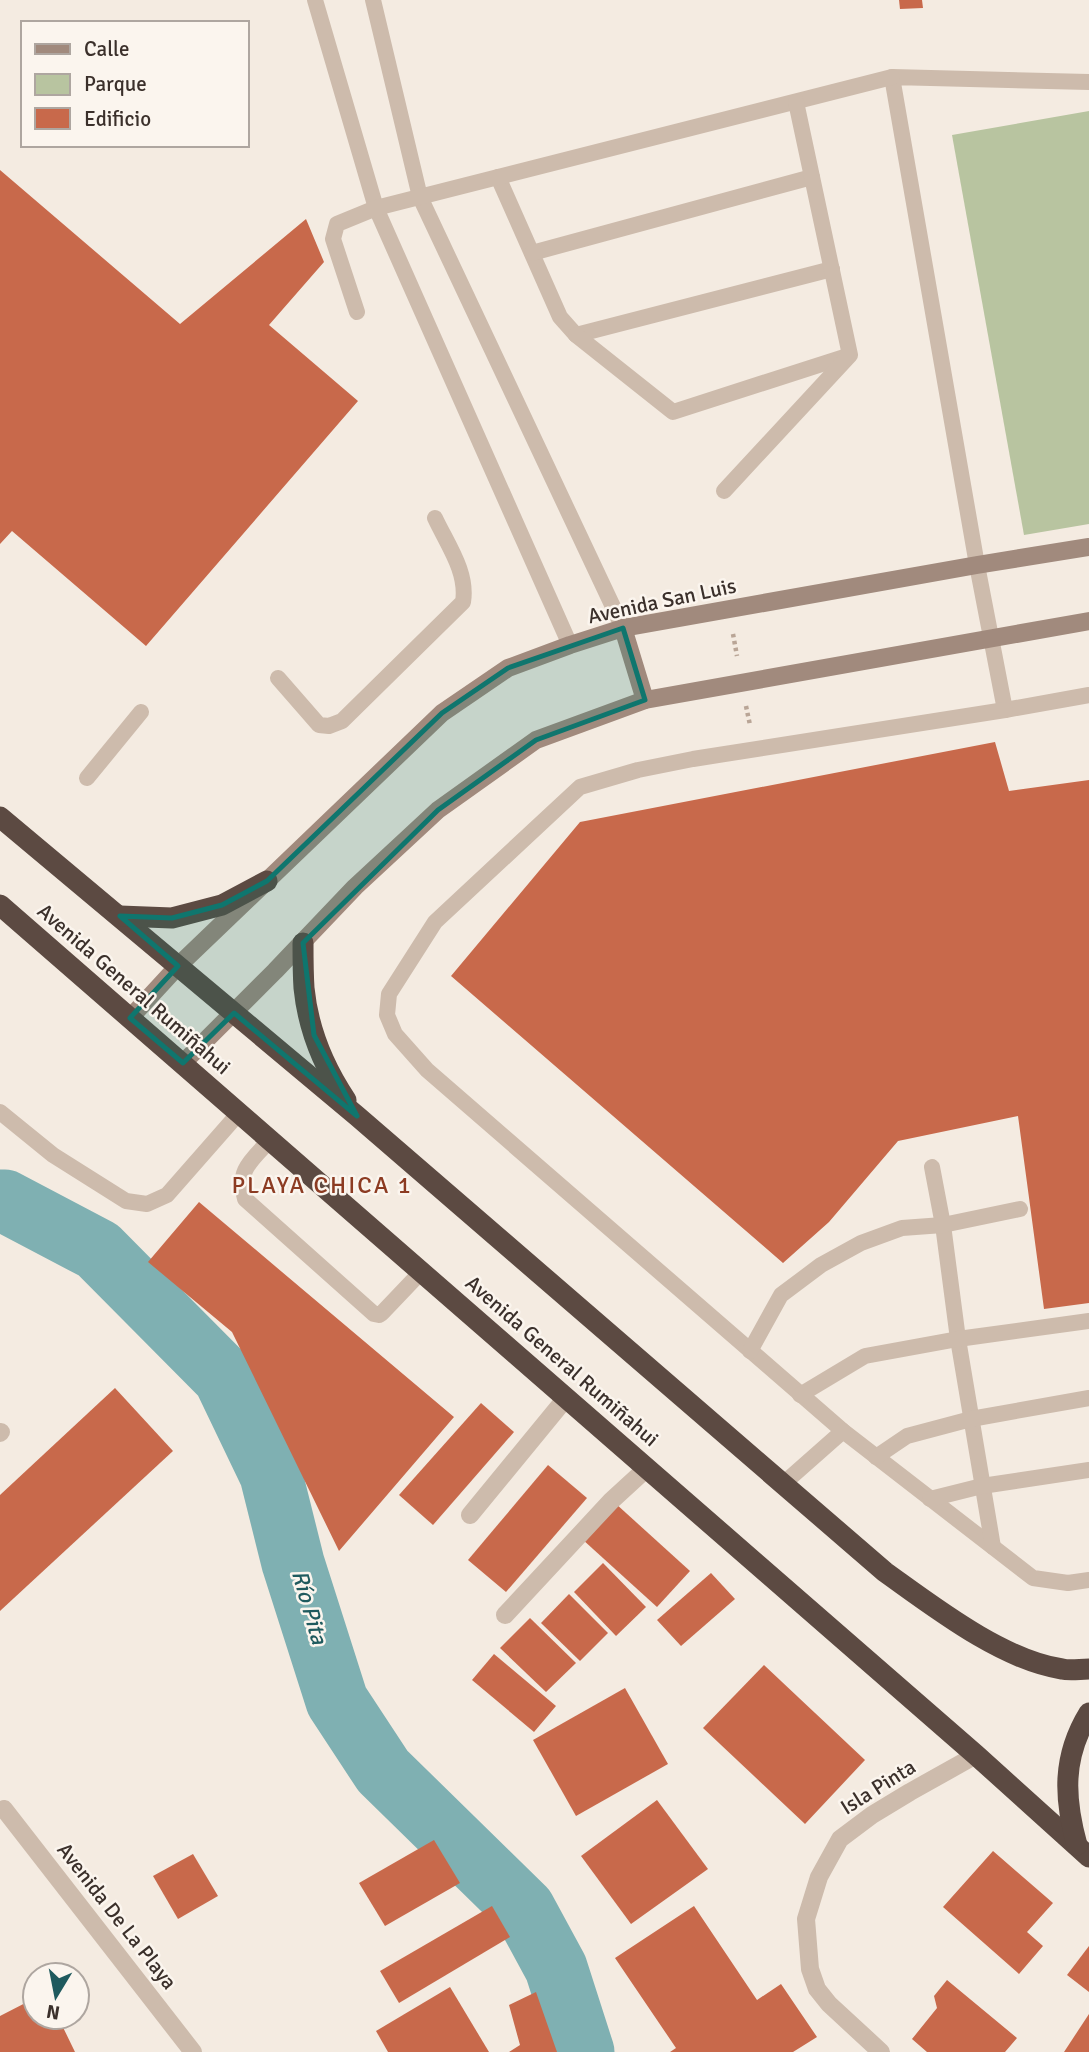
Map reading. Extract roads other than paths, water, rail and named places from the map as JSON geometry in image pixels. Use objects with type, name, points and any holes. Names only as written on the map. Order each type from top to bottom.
[{"type":"highway","name":"Avenida General Rumiñahui","points":[[0,817],[357,1116],[885,1573],[954,1621],[996,1645],[1063,1670],[1089,1669]]},
{"type":"highway","points":[[120,916],[172,918],[222,905],[267,881]]},
{"type":"highway","name":"Avenida General Rumiñahui","points":[[0,905],[1083,1851]]},
{"type":"highway","points":[[303,943],[304,989],[314,1035],[331,1077],[357,1116]]},
{"type":"highway","points":[[1083,1851],[1069,1815],[1067,1784],[1072,1754],[1089,1713]]},
{"type":"main road","name":"Avenida San Luis","points":[[130,1018],[178,966],[442,713],[508,668],[623,628],[1089,547]]},
{"type":"main road","points":[[183,1063],[355,887],[438,810],[536,740],[645,700],[1089,621]]},
{"type":"main road","points":[[623,628],[645,700]]},
{"type":"street","points":[[470,1515],[566,1398]]},
{"type":"street","points":[[505,1615],[611,1501],[647,1468]]},
{"type":"street","name":"Isla Pinta","points":[[881,2052],[829,2004],[817,1989],[810,1969],[806,1919],[819,1877],[840,1839],[872,1815],[976,1755]]},
{"type":"street","name":"Avenida De La Playa","points":[[4,1809],[193,2052]]},
{"type":"lane","points":[[314,0],[376,208],[570,645]]},
{"type":"lane","points":[[373,0],[420,197],[623,628]]},
{"type":"lane","points":[[357,312],[333,239],[337,224],[376,208],[892,77],[1089,82]]},
{"type":"lane","points":[[892,77],[1005,710]]},
{"type":"lane","points":[[796,102],[850,355]]},
{"type":"lane","points":[[498,177],[560,317],[576,335],[673,412],[850,355]]},
{"type":"lane","points":[[532,253],[813,177]]},
{"type":"lane","points":[[576,335],[831,269]]},
{"type":"lane","points":[[724,491],[850,355]]},
{"type":"lane","points":[[278,678],[319,725],[329,726],[342,721],[463,602],[463,575],[435,518]]},
{"type":"lane","points":[[1089,695],[693,759],[638,770],[580,787],[435,922],[389,994],[387,1015],[395,1034],[427,1070],[843,1432],[1033,1578],[1068,1583],[1089,1580]]},
{"type":"lane","points":[[88,778],[141,712]]},
{"type":"lane","points":[[0,1112],[64,1162],[126,1200],[147,1204],[167,1195],[239,1113]]},
{"type":"lane","points":[[270,1140],[245,1168],[241,1185],[244,1199],[374,1314],[382,1313],[422,1271]]},
{"type":"lane","points":[[932,1167],[993,1547]]},
{"type":"lane","points":[[750,1352],[781,1295],[821,1265],[861,1243],[902,1228],[943,1225],[1020,1209]]},
{"type":"lane","points":[[800,1395],[866,1356],[958,1339],[1089,1321]]},
{"type":"lane","points":[[876,1457],[907,1436],[971,1419],[1089,1398]]},
{"type":"lane","points":[[783,1485],[843,1432]]},
{"type":"lane","points":[[930,1499],[982,1486],[1089,1469]]},
{"type":"waterway","name":"Río Pita","points":[[0,1201],[5,1201],[98,1250],[224,1377],[271,1475],[293,1563],[337,1701],[383,1771],[524,1909],[556,1968],[583,2052]]},
{"type":"district","name":"PLAYA CHICA 1","points":[[322,1185]]}]
